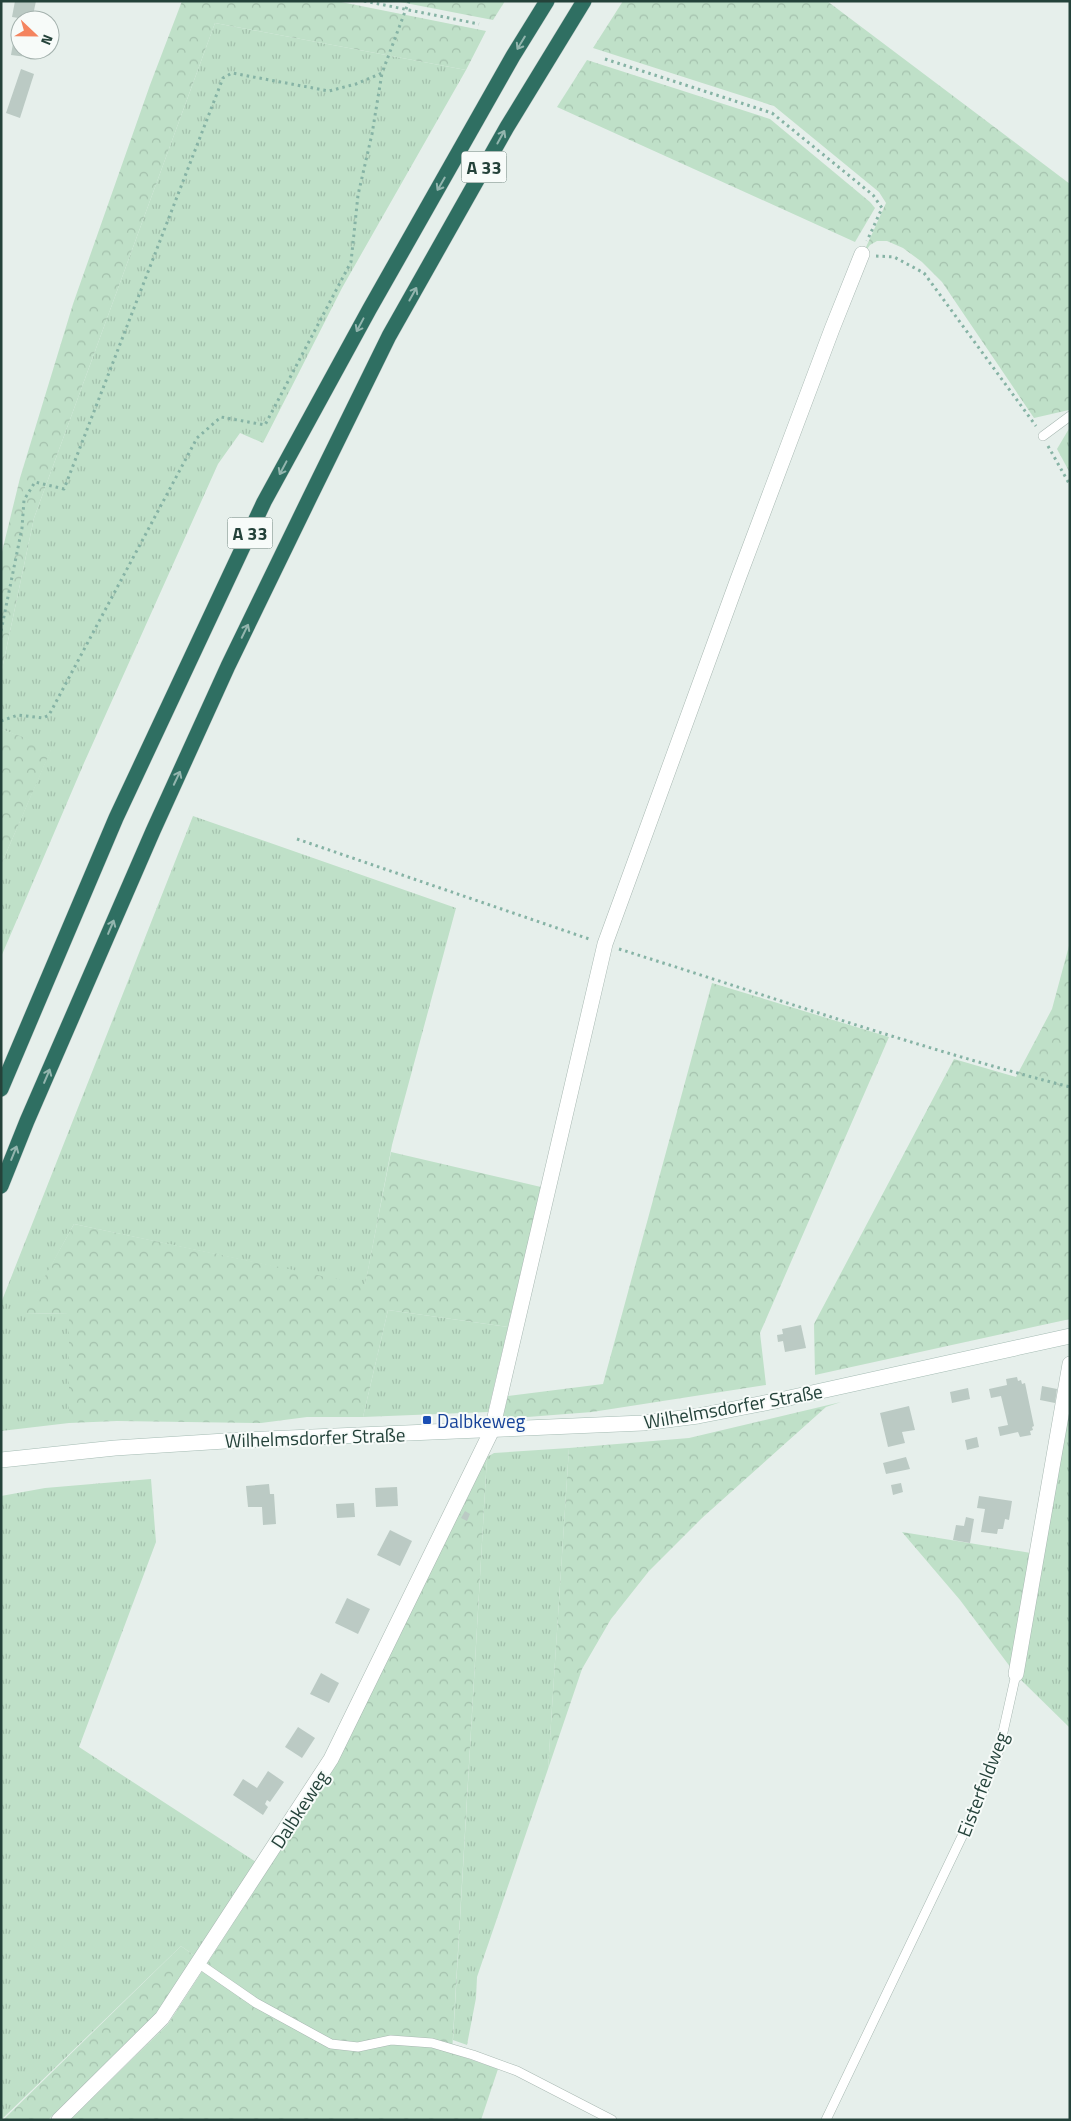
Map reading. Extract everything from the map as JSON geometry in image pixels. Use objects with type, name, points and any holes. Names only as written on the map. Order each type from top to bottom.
[{"type":"highway","name":"A 33","points":[[1,1089],[116,818],[264,502],[368,310],[513,56],[547,1]]},
{"type":"highway","name":"A 33","points":[[1,1186],[27,1121],[152,831],[228,666],[305,506],[389,336],[507,127],[584,1]]},
{"type":"street","name":"Dalbkeweg","points":[[58,2120],[162,2018],[332,1759],[492,1430],[604,944],[741,570],[862,254]]},
{"type":"street","name":"Wilhelmsdorfer Straße","points":[[1,1460],[115,1448],[241,1440],[642,1423],[698,1416],[1070,1336]]},
{"type":"street","name":"Eisterfeldweg","points":[[1016,1674],[1070,1364]]},
{"type":"lane","points":[[1043,436],[1070,416]]},
{"type":"lane","name":"Eisterfeldweg","points":[[826,2120],[979,1801],[999,1750],[1016,1674]]},
{"type":"lane","points":[[198,1963],[256,2003],[330,2044],[358,2047],[391,2040],[432,2043],[473,2055],[516,2071],[612,2120]]},
{"type":"path","points":[[364,1],[479,24]]},
{"type":"path","points":[[1,721],[18,715],[44,718],[49,716],[197,438],[221,417],[265,425],[351,262],[358,196],[372,134],[382,74],[409,1]]},
{"type":"path","points":[[605,59],[772,113],[873,195],[882,208],[862,254],[894,257],[924,273],[1043,436],[1070,485]]},
{"type":"path","points":[[1,630],[22,528],[24,500],[35,482],[64,489],[223,78],[232,73],[329,91],[356,84],[382,74]]},
{"type":"path","points":[[297,839],[604,944],[874,1029],[1070,1087]]},
{"type":"green space","points":[[182,1],[336,1],[486,31],[466,70],[215,23],[34,518],[1,674],[1,556],[20,478],[73,304],[150,85]]},
{"type":"green space","points":[[395,1],[505,1],[493,20]]},
{"type":"green space","points":[[623,1],[827,1],[1070,184],[1069,410],[1034,418],[942,282],[922,262],[903,248],[887,241],[877,241],[870,245],[862,256],[886,203],[879,192],[774,106],[593,48]]},
{"type":"green space","points":[[215,23],[466,70],[342,288],[263,443],[240,433],[218,464],[84,763],[1,957],[1,865],[51,749],[1,729],[1,674],[34,518]]},
{"type":"green space","points":[[587,60],[770,119],[875,208],[855,242],[557,107]]},
{"type":"green space","points":[[1070,427],[1070,473],[1057,449]]},
{"type":"green space","points":[[1,729],[52,748],[1,865]]},
{"type":"green space","points":[[193,816],[456,908],[392,1145],[365,1286],[74,1224],[25,1314],[69,1313],[69,1423],[1,1431],[1,1303]]},
{"type":"green space","points":[[1070,942],[1070,1319],[815,1375],[814,1324],[954,1059],[1016,1077],[1052,1009]]},
{"type":"green space","points":[[712,983],[889,1037],[760,1333],[766,1385],[592,1412],[502,1419],[508,1396],[603,1384]]},
{"type":"green space","points":[[391,1152],[541,1187],[508,1327],[388,1310],[363,1417],[307,1417],[261,1423],[117,1421],[69,1423],[69,1313],[24,1314],[74,1224],[365,1285]]},
{"type":"green space","points":[[388,1310],[508,1327],[488,1412],[363,1417]]},
{"type":"green space","points":[[1070,1388],[1070,1728],[1020,1679]]},
{"type":"green space","points":[[841,1402],[826,1407],[702,1518],[649,1571],[611,1619],[582,1669],[548,1769],[569,1448],[689,1438]]},
{"type":"green space","points":[[569,1448],[548,1769],[477,1977],[476,1998],[467,2045],[453,2040],[487,1457],[494,1453]]},
{"type":"green space","points":[[487,1457],[452,2053],[498,2069],[481,2120],[70,2120],[168,2024],[338,1761]]},
{"type":"green space","points":[[151,1479],[156,1542],[79,1747],[256,1862],[195,1956],[181,1946],[1,2120],[1,1496],[45,1488]]},
{"type":"green space","points":[[902,1532],[1031,1553],[1011,1668],[960,1600]]},
{"type":"green space","points":[[181,1946],[195,1956],[159,2011],[48,2120],[3,2120]]},
{"type":"building","points":[[15,1],[36,1],[34,10],[13,10]]},
{"type":"building","points":[[21,69],[34,74],[20,118],[6,113]]},
{"type":"building","points":[[801,1325],[806,1348],[785,1352],[783,1341],[778,1342],[777,1335],[783,1334],[782,1329]]},
{"type":"building","points":[[1017,1377],[1018,1381],[1021,1380],[1022,1384],[1025,1383],[1034,1426],[1032,1427],[1033,1430],[1030,1431],[1031,1435],[1020,1437],[1018,1432],[1000,1436],[998,1427],[1008,1425],[1001,1396],[991,1398],[989,1389],[1007,1385],[1006,1379]]},
{"type":"building","points":[[1042,1386],[1057,1389],[1055,1403],[1040,1400]]},
{"type":"building","points":[[968,1388],[970,1399],[952,1403],[950,1392]]},
{"type":"building","points":[[909,1406],[915,1430],[902,1432],[905,1443],[888,1447],[880,1413]]},
{"type":"building","points":[[977,1437],[979,1447],[967,1450],[965,1440]]},
{"type":"building","points":[[906,1457],[910,1469],[886,1474],[883,1463]]},
{"type":"building","points":[[901,1483],[903,1492],[893,1495],[891,1485]]},
{"type":"building","points":[[269,1484],[270,1494],[274,1494],[276,1524],[263,1525],[262,1507],[248,1507],[246,1486]]},
{"type":"building","points":[[397,1487],[398,1506],[376,1507],[375,1488]]},
{"type":"building","points":[[979,1496],[1012,1501],[1009,1520],[1005,1519],[1003,1529],[998,1529],[997,1534],[981,1532],[985,1509],[977,1508]]},
{"type":"building","points":[[354,1503],[355,1517],[337,1518],[336,1504]]},
{"type":"building","points":[[465,1511],[470,1514],[467,1521],[461,1518]]},
{"type":"building","points":[[966,1517],[974,1519],[970,1543],[953,1540],[956,1525],[964,1526]]},
{"type":"building","points":[[390,1530],[412,1541],[400,1566],[377,1555]]},
{"type":"building","points":[[347,1598],[370,1609],[358,1634],[335,1623]]},
{"type":"building","points":[[321,1673],[339,1683],[329,1703],[310,1694]]},
{"type":"building","points":[[298,1727],[315,1738],[302,1758],[285,1747]]},
{"type":"building","points":[[268,1771],[284,1782],[270,1802],[267,1800],[265,1804],[268,1807],[263,1815],[233,1795],[243,1779],[257,1788]]},
{"type":"place","name":"Dalbkeweg","points":[[427,1420]]}]
